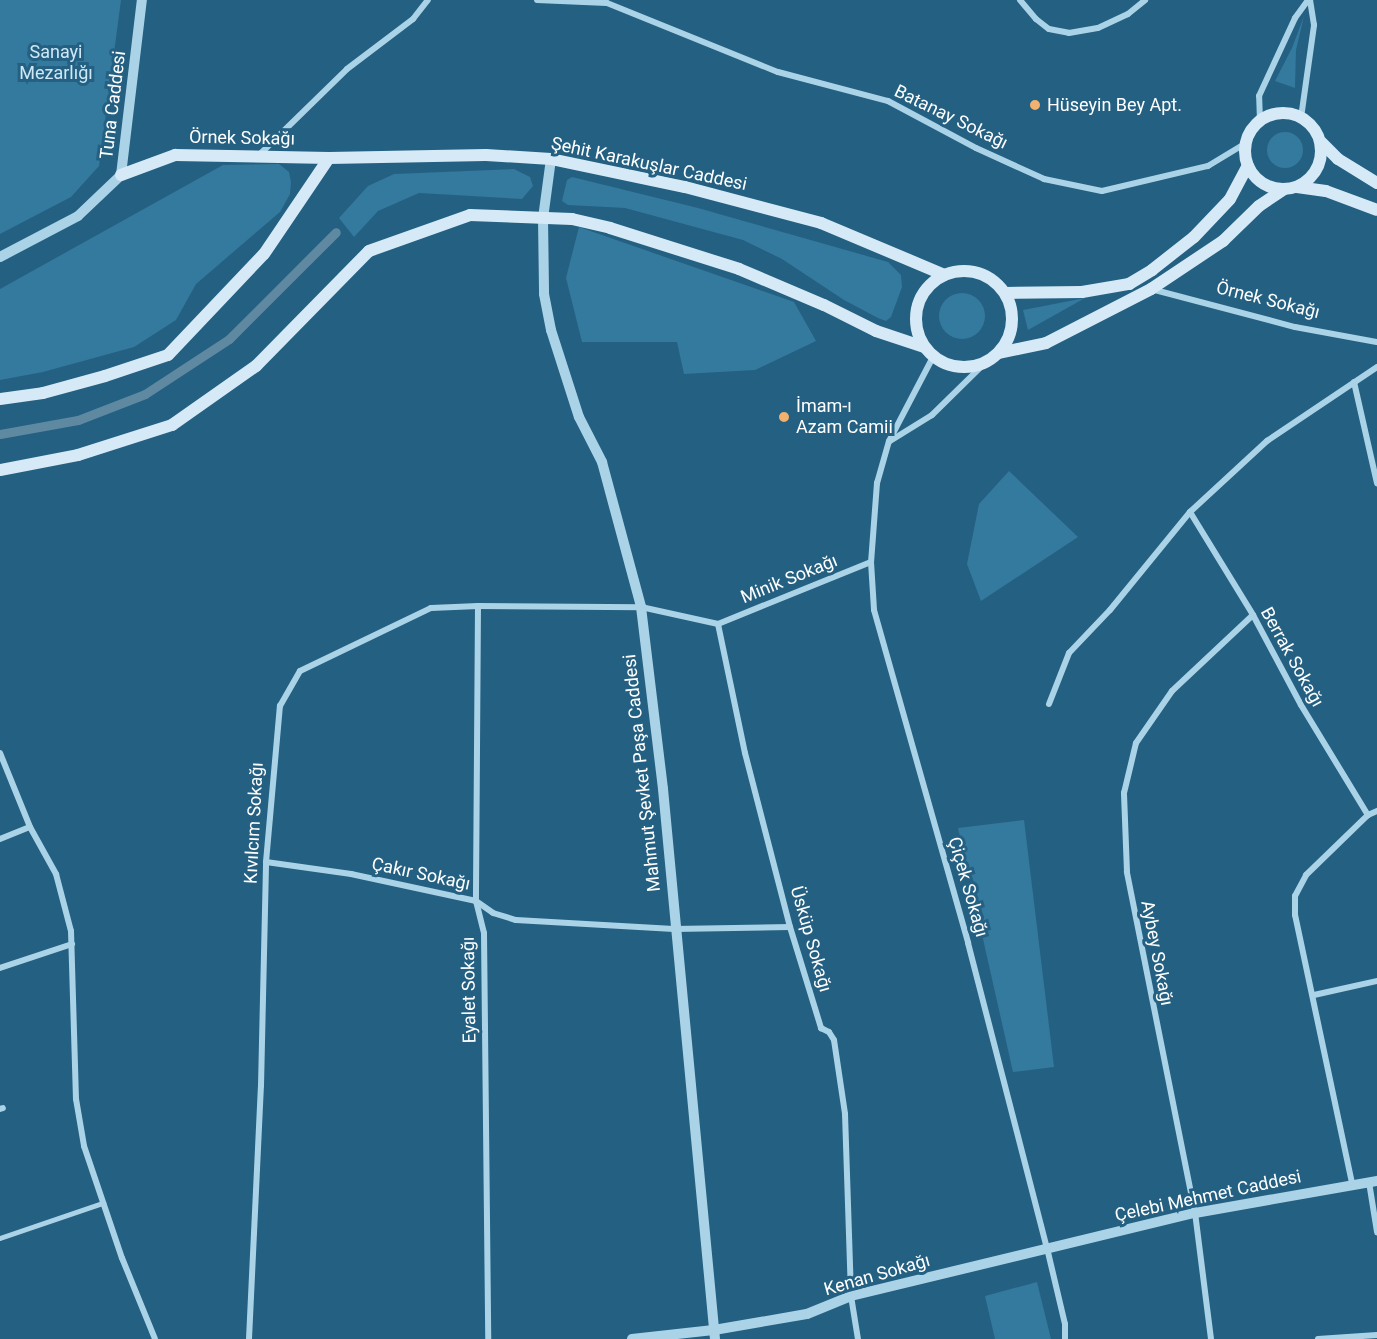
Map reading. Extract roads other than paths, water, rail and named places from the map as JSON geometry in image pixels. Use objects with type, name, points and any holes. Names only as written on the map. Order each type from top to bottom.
[{"type":"main road","points":[[1377,183],[1338,159],[1321,142],[1316,130],[1301,118],[1291,114],[1278,113],[1260,121],[1251,131],[1246,143],[1248,165],[1258,180],[1270,187],[1284,189],[1297,187],[1326,191],[1377,210]]},
{"type":"main road","points":[[1297,187],[1312,176],[1318,167],[1321,142]]},
{"type":"main road","name":"Örnek Sokağı","points":[[121,175],[175,155],[329,158]]},
{"type":"main road","name":"Şehit Karakuşlar Caddesi","points":[[329,158],[486,155],[551,159],[686,187],[821,223],[945,275]]},
{"type":"main road","points":[[0,399],[44,393],[168,355],[264,254],[329,158]]},
{"type":"main road","points":[[1005,292],[1082,292],[1129,284],[1152,270],[1194,237],[1230,199],[1248,165]]},
{"type":"main road","points":[[999,353],[1046,343],[1151,289],[1223,241],[1259,206],[1284,189]]},
{"type":"main road","points":[[0,470],[78,455],[172,425],[256,366],[369,251],[470,215],[572,219],[610,228],[739,269],[824,305],[876,331],[924,347]]},
{"type":"main road","points":[[972,271],[984,275],[1005,292],[1011,308],[1012,324],[1008,340],[999,353],[985,363],[958,368],[933,357],[924,347],[915,320],[917,306],[933,282],[945,275],[972,271]]},
{"type":"street","name":"Tuna Caddesi","points":[[0,257],[78,216],[121,175],[142,0]]},
{"type":"street","points":[[257,156],[348,69],[413,20],[429,0]]},
{"type":"street","name":"Batanay Sokağı","points":[[537,0],[607,3],[778,72],[888,101],[976,148],[1044,179],[1102,191],[1208,166],[1246,143]]},
{"type":"street","points":[[1020,0],[1036,20],[1049,29],[1069,33],[1098,28],[1128,14],[1145,0]]},
{"type":"street","points":[[1301,118],[1314,25],[1309,0]]},
{"type":"street","points":[[1260,121],[1259,96],[1295,18],[1309,0]]},
{"type":"street","name":"Mahmut Şevket Paşa Caddesi","points":[[551,159],[543,218],[544,294],[551,330],[579,417],[602,462],[641,607],[663,789],[674,929],[715,1334]]},
{"type":"street","name":"Örnek Sokağı","points":[[1151,289],[1295,327],[1377,342]]},
{"type":"street","name":"Çiçek Sokağı","points":[[933,357],[889,441],[877,483],[871,562],[874,610],[968,943],[1047,1248],[1065,1324],[1065,1339]]},
{"type":"street","points":[[889,441],[932,415],[985,363]]},
{"type":"street","points":[[1049,704],[1069,653],[1110,610],[1190,512],[1267,441],[1377,367]]},
{"type":"street","points":[[1353,382],[1377,483]]},
{"type":"street","name":"Berrak Sokağı","points":[[1190,512],[1253,615],[1300,705],[1368,815]]},
{"type":"street","name":"Minik Sokağı","points":[[717,624],[871,562]]},
{"type":"street","name":"Eyalet Sokağı","points":[[478,606],[476,901],[484,933],[488,1339]]},
{"type":"street","points":[[641,607],[717,624]]},
{"type":"street","name":"Kıvılcım Sokağı","points":[[249,1339],[261,1086],[266,862],[280,706],[300,671],[431,608],[641,607]]},
{"type":"street","name":"Aybey Sokağı","points":[[1211,1339],[1195,1213],[1127,872],[1124,793],[1136,743],[1172,691],[1253,615]]},
{"type":"street","name":"Üsküp Sokağı","points":[[717,624],[745,753],[790,927],[821,1028],[830,1032],[834,1040],[845,1114],[851,1296],[858,1339]]},
{"type":"street","points":[[0,753],[30,828],[56,874],[71,931],[76,1099],[84,1146],[122,1258],[155,1339]]},
{"type":"street","points":[[1352,1183],[1314,995],[1295,915],[1295,896],[1306,875],[1368,815],[1377,811]]},
{"type":"street","points":[[0,839],[30,828]]},
{"type":"street","name":"Çakır Sokağı","points":[[266,862],[351,874],[476,901],[493,913],[516,920],[674,929],[790,927]]},
{"type":"street","points":[[0,968],[72,944]]},
{"type":"street","points":[[1314,995],[1377,981]]},
{"type":"street","points":[[1373,1181],[1377,1232]]},
{"type":"street","name":"Çelebi Mehmet Caddesi","points":[[1047,1248],[1195,1213],[1373,1181]]},
{"type":"street","name":"Kenan Sokağı","points":[[634,1339],[715,1334],[807,1314],[851,1296],[1047,1248]]},
{"type":"street","points":[[1318,1339],[1377,1335]]},
{"type":"lane","points":[[0,1238],[103,1203]]},
{"type":"waterway","points":[[0,434],[78,420],[145,394],[229,339],[336,232]]},
{"type":"place","name":"Hüseyin Bey Apt.","points":[[1035,105]]},
{"type":"place","name":"İmam-ı Azam Camii","points":[[784,417]]},
{"type":"park label","name":"Sanayi Mezarlığı","points":[[56,63]]}]
